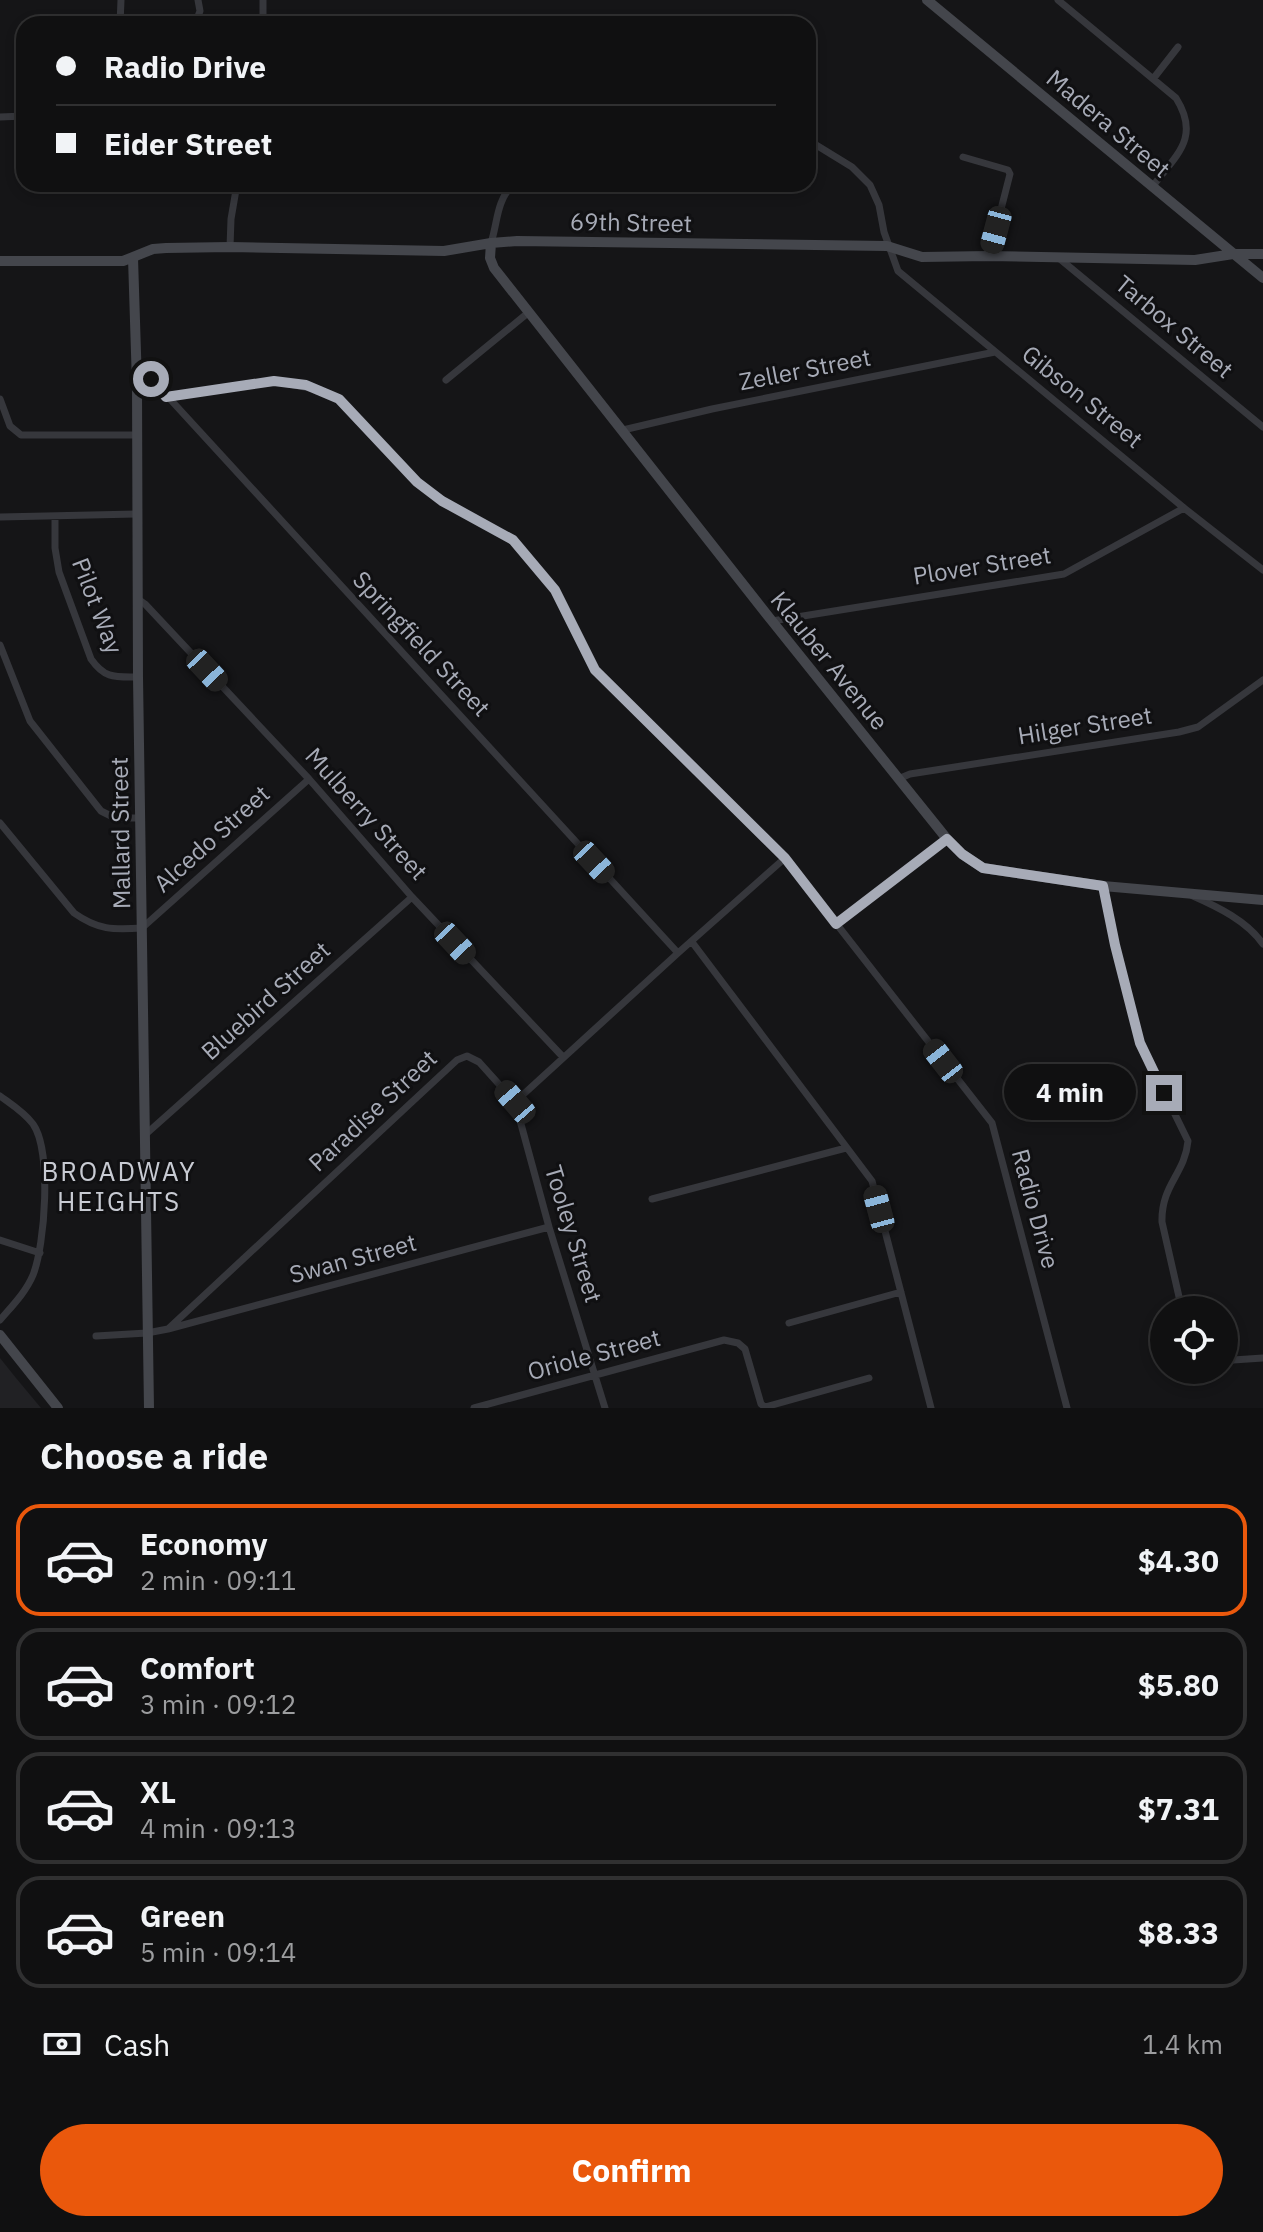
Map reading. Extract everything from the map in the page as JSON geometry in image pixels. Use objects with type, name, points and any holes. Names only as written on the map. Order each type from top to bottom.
[{"type":"street","name":"Madera Street","points":[[927,0],[1263,278]]},
{"type":"street","points":[[1058,0],[1176,98],[1185,112],[1187,133],[1184,145],[1153,186]]},
{"type":"street","points":[[1153,79],[1178,47]]},
{"type":"street","points":[[816,145],[852,167],[870,185],[879,205],[887,246]]},
{"type":"street","points":[[963,157],[1008,170],[1010,174],[989,256]]},
{"type":"street","points":[[230,247],[236,192]]},
{"type":"street","points":[[491,243],[501,201],[507,192]]},
{"type":"street","name":"69th Street","points":[[0,261],[123,261],[153,249],[230,247],[444,251],[517,241],[887,246],[922,257],[1195,260],[1233,254],[1263,254]]},
{"type":"street","name":"Klauber Avenue","points":[[491,243],[490,258],[494,268],[898,779],[962,854],[983,868],[1103,886],[1263,900]]},
{"type":"street","name":"Gibson Street","points":[[887,246],[898,271],[1263,570]]},
{"type":"street","name":"Mallard Street","points":[[133,258],[149,1408]]},
{"type":"street","name":"Tarbox Street","points":[[1060,259],[1263,427]]},
{"type":"street","points":[[446,380],[529,312]]},
{"type":"street","name":"Zeller Street","points":[[623,430],[995,352]]},
{"type":"street","name":"Springfield Street","points":[[136,362],[678,953]]},
{"type":"street","name":"Radio Drive","points":[[166,397],[274,381],[306,385],[339,399],[417,482],[442,501],[513,540],[555,590],[595,670],[785,858],[992,1123],[1067,1408]]},
{"type":"street","points":[[0,399],[10,426],[21,435],[137,435]]},
{"type":"street","name":"Plover Street","points":[[772,621],[1064,574],[1184,508]]},
{"type":"street","points":[[1,517],[136,514]]},
{"type":"street","name":"Pilot Way","points":[[55,517],[59,572],[91,659],[98,669],[109,676],[138,677]]},
{"type":"street","name":"Mulberry Street","points":[[138,599],[309,779],[412,897],[563,1057]]},
{"type":"street","points":[[0,645],[30,721],[101,811],[115,818],[141,818]]},
{"type":"street","points":[[0,677],[10,673]]},
{"type":"street","name":"Hilger Street","points":[[898,779],[910,774],[1198,727],[1263,680]]},
{"type":"street","name":"Alcedo Street","points":[[142,928],[309,779]]},
{"type":"street","points":[[0,823],[74,913],[90,924],[107,929],[142,928]]},
{"type":"street","points":[[836,924],[947,839]]},
{"type":"street","points":[[515,1102],[785,858]]},
{"type":"street","points":[[1103,886],[1140,1043],[1188,1141],[1187,1157],[1165,1194],[1162,1209],[1162,1222],[1179,1296]]},
{"type":"street","points":[[1177,893],[1194,896],[1229,914],[1256,934],[1263,944]]},
{"type":"street","name":"Bluebird Street","points":[[146,1134],[412,897]]},
{"type":"street","points":[[692,942],[872,1181],[931,1408]]},
{"type":"street","name":"Paradise Street","points":[[168,1329],[457,1060],[467,1056],[479,1062],[515,1102]]},
{"type":"street","points":[[0,1096],[19,1109],[34,1125],[43,1163],[44,1221],[40,1253],[29,1283],[0,1320]]},
{"type":"street","name":"Tooley Street","points":[[515,1102],[549,1227],[605,1408]]},
{"type":"street","points":[[652,1199],[846,1148]]},
{"type":"street","name":"Swan Street","points":[[96,1336],[168,1329],[549,1227]]},
{"type":"street","points":[[0,1240],[40,1253]]},
{"type":"street","points":[[789,1323],[901,1292]]},
{"type":"street","points":[[0,1335],[58,1408]]},
{"type":"street","name":"Oriole Street","points":[[474,1408],[724,1340],[738,1343],[745,1349],[761,1404],[765,1407],[869,1378]]},
{"type":"street","points":[[1238,1360],[1263,1358]]},
{"type":"shaded area","points":[[0,1358],[16,1378],[41,1408],[0,1408]]},
{"type":"district","name":"BROADWAY HEIGHTS","points":[[119,1187]]},
{"type":"route","points":[[151,379],[166,397],[274,381],[306,385],[339,399],[417,482],[442,501],[513,540],[555,590],[595,670],[785,858],[836,924],[947,839],[983,868],[1103,886],[1140,1043],[1164,1093]]}]
